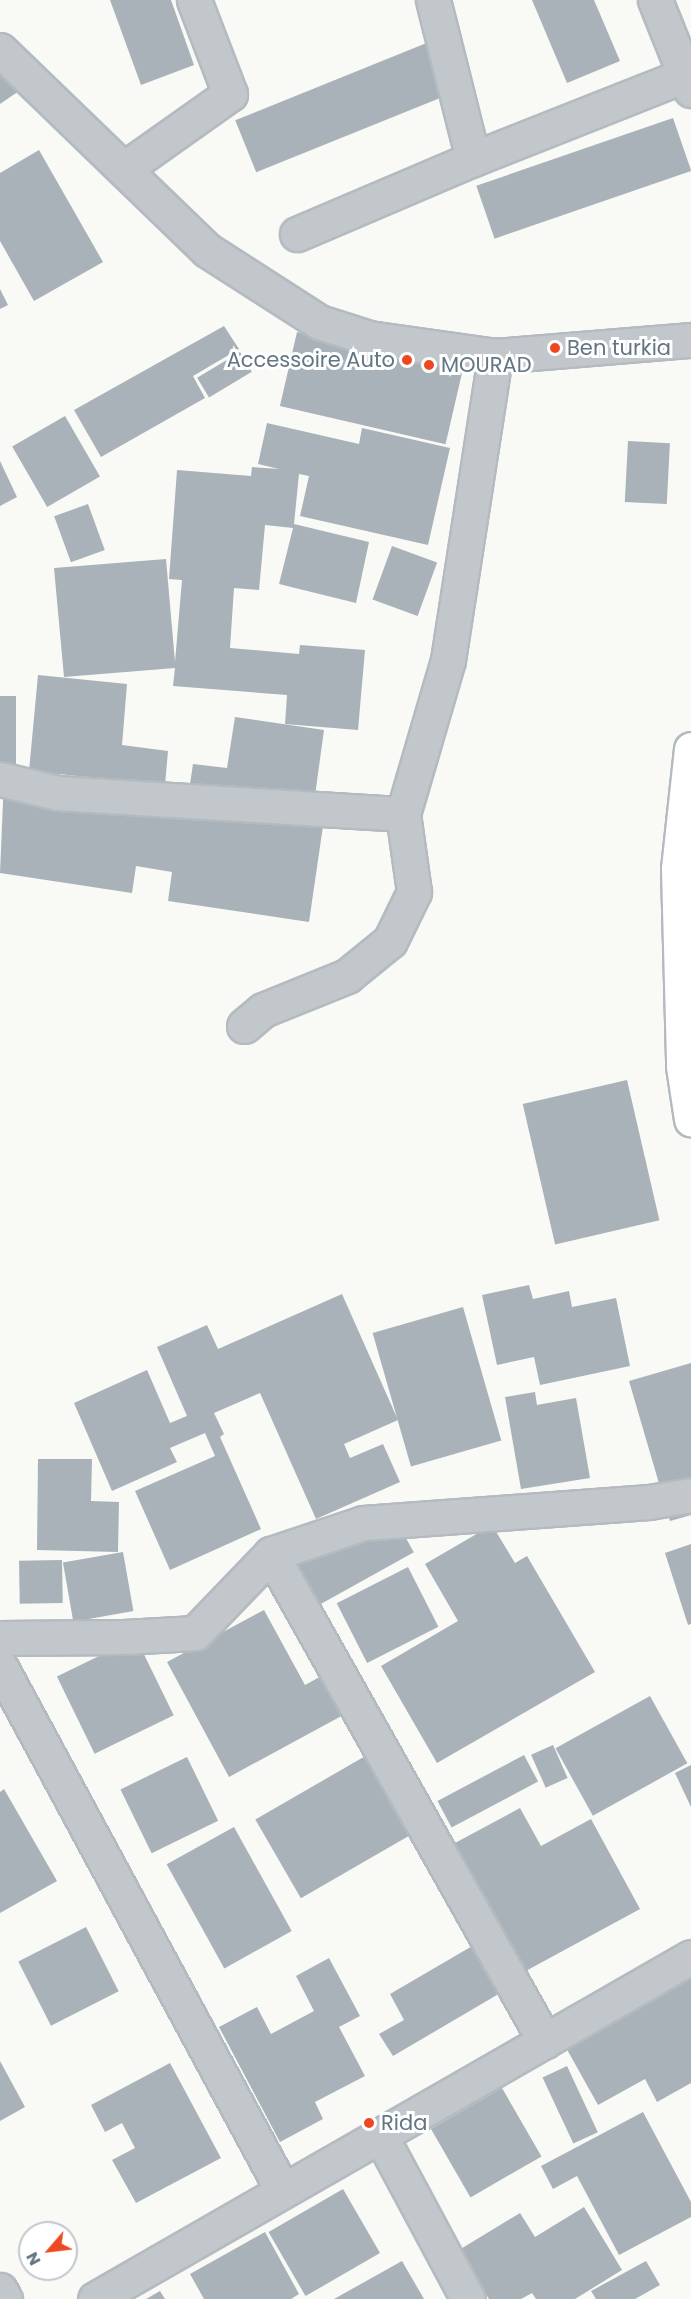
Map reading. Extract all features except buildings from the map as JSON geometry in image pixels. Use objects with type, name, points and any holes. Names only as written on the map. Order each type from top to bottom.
[{"type":"street","points":[[124,169],[230,94],[194,0]]},
{"type":"street","points":[[433,0],[473,159]]},
{"type":"street","points":[[297,234],[473,159],[688,83],[655,0]]},
{"type":"street","points":[[0,50],[207,250],[319,321],[369,338],[495,356],[691,340]]},
{"type":"street","points":[[244,1026],[263,1010],[347,976],[390,941],[414,892],[403,814],[448,660],[495,356]]},
{"type":"street","points":[[691,749],[678,869],[682,1066],[691,1119]]},
{"type":"street","points":[[0,779],[58,793],[403,814]]},
{"type":"street","points":[[0,1638],[195,1633],[271,1554],[363,1523],[649,1502],[691,1496]]},
{"type":"street","points":[[271,1554],[544,2041]]},
{"type":"street","points":[[0,1665],[283,2191]]},
{"type":"street","points":[[95,2299],[691,1957]]},
{"type":"street","points":[[380,2135],[468,2299]]},
{"type":"street","points":[[0,2290],[5,2299]]},
{"type":"place","name":"Ben turkia","points":[[555,348]]},
{"type":"place","name":"Accessoire Auto","points":[[407,360]]},
{"type":"place","name":"MOURAD","points":[[429,365]]},
{"type":"place","name":"Rida","points":[[369,2123]]}]
